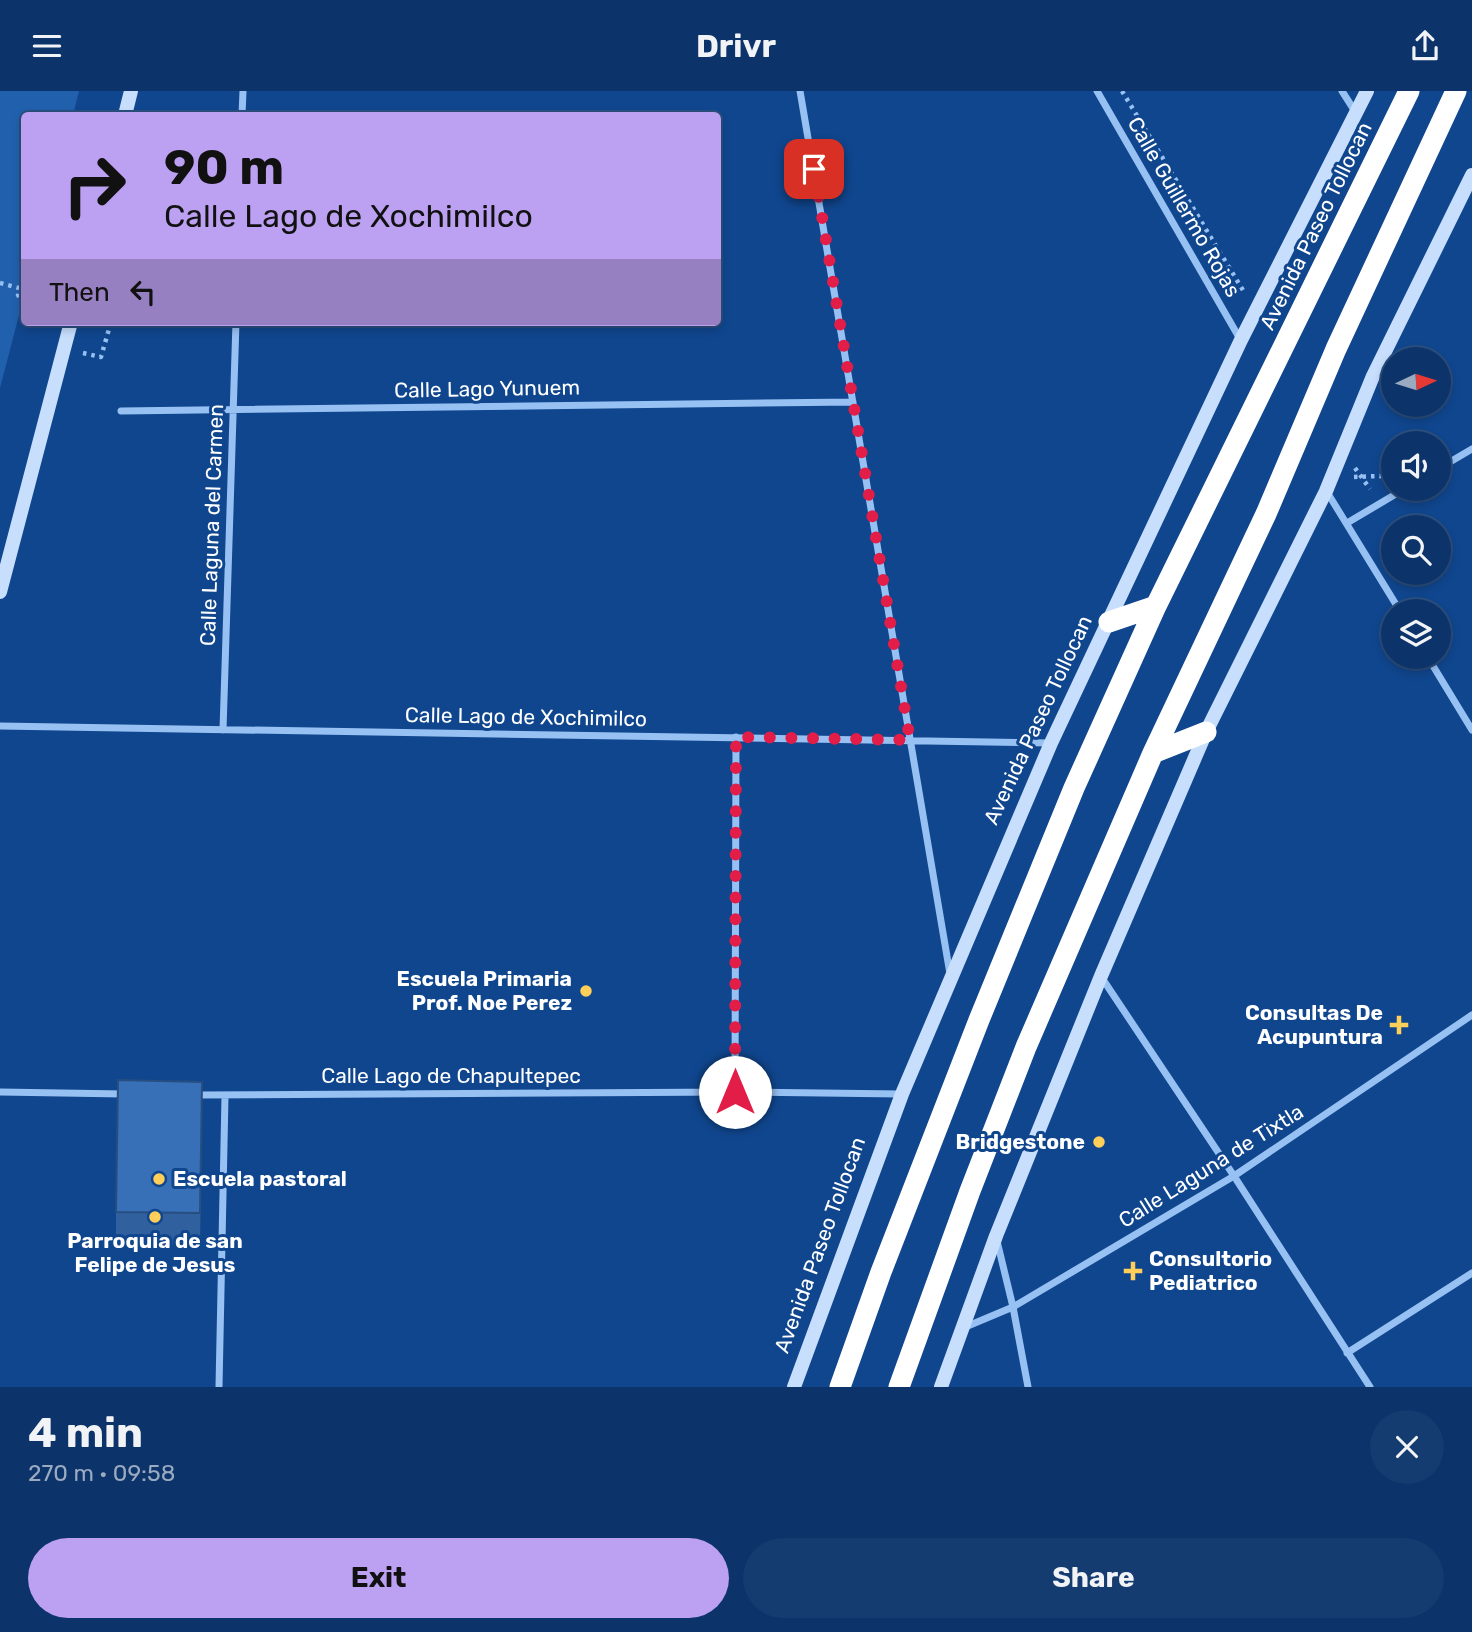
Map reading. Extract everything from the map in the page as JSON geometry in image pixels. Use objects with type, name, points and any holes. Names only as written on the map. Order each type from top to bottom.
[{"type":"highway","name":"Avenida Paseo Tollocan","points":[[840,1387],[881,1272],[979,1020],[1074,788],[1156,606],[1409,91]]},
{"type":"highway","points":[[899,1387],[1026,1047],[1153,753],[1266,514],[1336,349],[1456,91]]},
{"type":"highway","points":[[1109,622],[1156,606]]},
{"type":"highway","points":[[1153,753],[1206,732]]},
{"type":"main road","points":[[126,112],[131,91]]},
{"type":"main road","name":"Avenida Paseo Tollocan","points":[[794,1387],[902,1094],[1051,743],[1241,340],[1367,91]]},
{"type":"main road","points":[[941,1387],[996,1236],[1101,976],[1206,732],[1329,484],[1373,376],[1472,175]]},
{"type":"main road","points":[[0,592],[70,326]]},
{"type":"street","points":[[242,112],[243,91]]},
{"type":"street","points":[[800,91],[951,979]]},
{"type":"street","name":"Calle Guillermo Rojas","points":[[1097,91],[1241,340]]},
{"type":"street","points":[[1342,91],[1356,113]]},
{"type":"street","name":"Calle Laguna del Carmen","points":[[223,730],[236,326]]},
{"type":"street","name":"Calle Lago Yunuem","points":[[121,411],[853,401]]},
{"type":"street","points":[[1451,461],[1472,449]]},
{"type":"street","points":[[1329,484],[1347,523],[1393,599]]},
{"type":"street","points":[[1347,523],[1384,501]]},
{"type":"street","points":[[1435,669],[1472,730]]},
{"type":"street","name":"Calle Lago de Xochimilco","points":[[0,726],[1051,743]]},
{"type":"street","points":[[735,1092],[736,737]]},
{"type":"street","points":[[1101,976],[1370,1387]]},
{"type":"street","name":"Calle Laguna de Tixtla","points":[[960,1329],[1013,1307],[1234,1176],[1472,1015]]},
{"type":"street","points":[[0,1092],[132,1094]]},
{"type":"street","name":"Calle Lago de Chapultepec","points":[[185,1095],[735,1092],[902,1094]]},
{"type":"street","points":[[219,1387],[225,1096]]},
{"type":"street","points":[[996,1236],[1028,1387]]},
{"type":"street","points":[[1347,1353],[1472,1273]]},
{"type":"path","points":[[1122,91],[1250,303]]},
{"type":"path","points":[[0,283],[19,288],[21,300]]},
{"type":"path","points":[[101,358],[110,326]]},
{"type":"path","points":[[1329,484],[1381,476],[1384,481],[1369,489]]},
{"type":"shaded area","points":[[0,91],[79,91],[74,112],[21,112],[21,308],[0,388]]},
{"type":"building","name":"Escuela pastoral","points":[[118,1080],[202,1082],[200,1213],[116,1212]]},
{"type":"place","name":"Escuela Primaria Prof. Noe Perez","points":[[586,991]]},
{"type":"place","name":"Consultas De Acupuntura","points":[[1399,1025]]},
{"type":"place","name":"Bridgestone","points":[[1099,1142]]},
{"type":"place","name":"Escuela pastoral","points":[[159,1179]]},
{"type":"place","name":"Parroquia de san Felipe de Jesus","points":[[155,1217]]},
{"type":"place","name":"Consultorio Pediatrico","points":[[1133,1271]]},
{"type":"route","points":[[735,1092],[736,737],[910,740],[814,169]]}]
